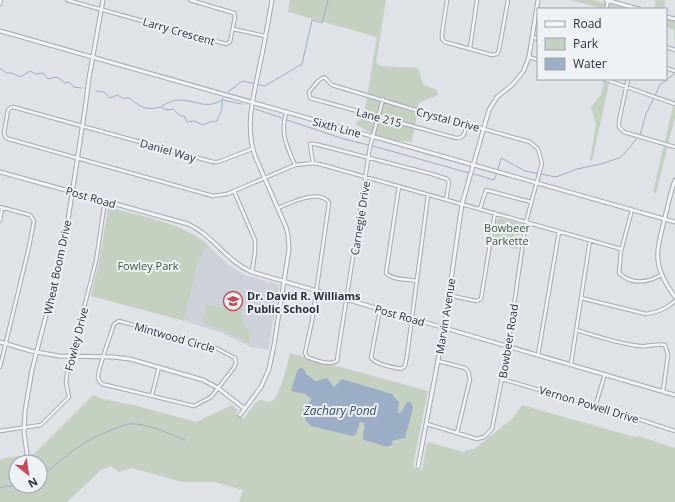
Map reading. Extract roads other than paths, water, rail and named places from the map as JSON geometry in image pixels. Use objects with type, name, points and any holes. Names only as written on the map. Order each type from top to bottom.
[{"type":"street","points":[[0,4],[1,0]]},
{"type":"street","points":[[67,0],[101,9]]},
{"type":"street","name":"Wheat Boom Drive","points":[[27,454],[24,428],[32,373],[61,262],[89,78],[103,0]]},
{"type":"street","points":[[190,0],[234,13],[235,17],[233,29],[266,36]]},
{"type":"street","points":[[240,415],[261,388],[269,369],[284,282],[289,242],[286,227],[252,149],[250,129],[252,103],[272,0]]},
{"type":"street","points":[[447,0],[442,39],[445,42],[492,55],[497,54],[499,50],[508,0]]},
{"type":"street","points":[[470,48],[477,0]]},
{"type":"street","points":[[607,0],[635,8]]},
{"type":"street","name":"Larry Crescent","points":[[101,9],[226,44],[230,40],[233,29]]},
{"type":"street","name":"Marvin Avenue","points":[[418,467],[444,328],[462,204],[489,110],[497,97],[512,85],[523,72],[529,57],[537,17]]},
{"type":"street","name":"Sixth Line","points":[[0,31],[675,222]]},
{"type":"street","points":[[532,37],[537,39]]},
{"type":"street","points":[[529,57],[537,60]]},
{"type":"street","name":"Crystal Drive","points":[[324,77],[332,85],[530,142],[538,150],[542,163],[536,183]]},
{"type":"street","name":"Lane 215","points":[[324,77],[310,90],[308,95],[310,98],[458,139],[463,136],[467,125]]},
{"type":"street","points":[[607,80],[675,104]]},
{"type":"street","points":[[628,80],[619,127],[624,132],[675,147]]},
{"type":"street","name":"Carnegie Drive","points":[[316,291],[312,321],[305,353],[307,357],[332,364],[337,361],[369,159],[382,99]]},
{"type":"street","name":"Daniel Way","points":[[77,158],[6,138],[4,133],[7,112],[10,108],[15,107],[213,162],[218,162],[252,149]]},
{"type":"street","points":[[286,113],[283,121],[285,142],[295,165]]},
{"type":"street","points":[[313,163],[310,144],[315,144],[447,179],[449,182],[446,200]]},
{"type":"street","points":[[77,158],[210,196],[220,196],[234,191],[295,165],[313,163],[621,249]]},
{"type":"street","name":"Post Road","points":[[0,172],[188,224],[198,229],[238,265],[252,272],[675,395]]},
{"type":"street","points":[[675,180],[657,251],[661,275],[675,297]]},
{"type":"street","name":"Bowbeer Road","points":[[427,424],[481,439],[492,429],[508,347],[526,222],[536,183]]},
{"type":"street","points":[[399,186],[386,273],[389,276],[417,281]]},
{"type":"street","points":[[480,209],[486,190],[531,202]]},
{"type":"street","points":[[234,191],[255,240],[252,272]]},
{"type":"street","points":[[380,309],[371,358],[373,361],[378,363],[401,368],[405,366],[428,195]]},
{"type":"street","points":[[278,208],[309,197],[327,200],[329,204],[316,291]]},
{"type":"street","name":"Fowley Drive","points":[[0,431],[41,425],[68,399],[69,395],[66,382],[67,376],[96,261],[105,201]]},
{"type":"street","points":[[0,221],[1,207],[30,216],[34,221],[0,367]]},
{"type":"street","points":[[632,210],[621,249],[618,271],[620,275],[642,282],[661,275]]},
{"type":"street","points":[[448,295],[476,301],[481,299],[495,213]]},
{"type":"street","points":[[538,355],[559,232]]},
{"type":"street","points":[[571,364],[590,240]]},
{"type":"street","points":[[581,298],[646,314],[657,312],[666,308],[675,301]]},
{"type":"street","name":"Mintwood Circle","points":[[119,321],[126,322],[212,346],[233,356],[236,363],[218,388],[208,400],[193,406],[101,383],[98,376],[114,323],[119,321]]},
{"type":"street","points":[[576,330],[630,345],[665,345],[668,355],[663,391]]},
{"type":"street","points":[[0,342],[37,352],[71,357],[104,356],[125,358],[159,367],[199,378],[218,388],[244,409]]},
{"type":"street","points":[[438,361],[465,368],[469,374],[470,379],[457,433]]},
{"type":"street","points":[[152,395],[159,367]]},
{"type":"street","points":[[595,406],[605,374]]},
{"type":"street","name":"Vernon Powell Drive","points":[[502,380],[595,406],[675,431]]},
{"type":"water","name":"Zachary Pond","points":[[300,368],[304,369],[306,374],[316,381],[327,378],[334,387],[342,379],[392,394],[399,402],[399,413],[407,402],[411,402],[413,408],[405,438],[392,441],[393,445],[387,447],[364,440],[364,423],[360,422],[356,434],[353,436],[311,426],[305,418],[304,412],[305,407],[311,399],[305,394],[291,391],[297,371]]},
{"type":"waterway","points":[[228,92],[242,81],[265,86],[302,64],[312,20],[322,23],[328,0]]},
{"type":"waterway","points":[[0,69],[6,73],[12,73],[20,77],[30,71],[36,74],[43,73],[48,79],[57,77],[65,83],[69,82],[74,87],[81,88]]},
{"type":"waterway","points":[[667,79],[675,73]]},
{"type":"waterway","points":[[640,135],[646,114],[660,85],[666,80]]},
{"type":"waterway","points":[[96,91],[104,92],[110,98],[117,95],[123,98],[129,98],[140,106],[151,109],[161,107],[166,110],[173,109],[180,116],[184,116],[187,122],[194,121],[203,125],[217,121],[222,110],[223,98]]},
{"type":"waterway","points":[[162,106],[179,100],[206,104],[216,103],[222,100],[242,104]]},
{"type":"waterway","points":[[255,109],[282,118]]},
{"type":"waterway","points":[[287,120],[344,139],[368,145]]},
{"type":"waterway","points":[[498,169],[501,158],[525,171],[556,177],[577,169],[601,164],[619,158],[638,137]]},
{"type":"waterway","points":[[373,146],[469,173]]},
{"type":"waterway","points":[[474,174],[494,180],[496,175]]},
{"type":"waterway","points":[[48,471],[84,443],[103,433],[124,425],[132,424],[147,426],[185,440]]},
{"type":"waterway","points":[[0,488],[8,486]]},
{"type":"place","name":"Dr. David R. Williams Public School","points":[[233,301]]},
{"type":"park label","name":"Bowbeer Parkette","points":[[507,233]]},
{"type":"park label","name":"Fowley Park","points":[[148,265]]}]
